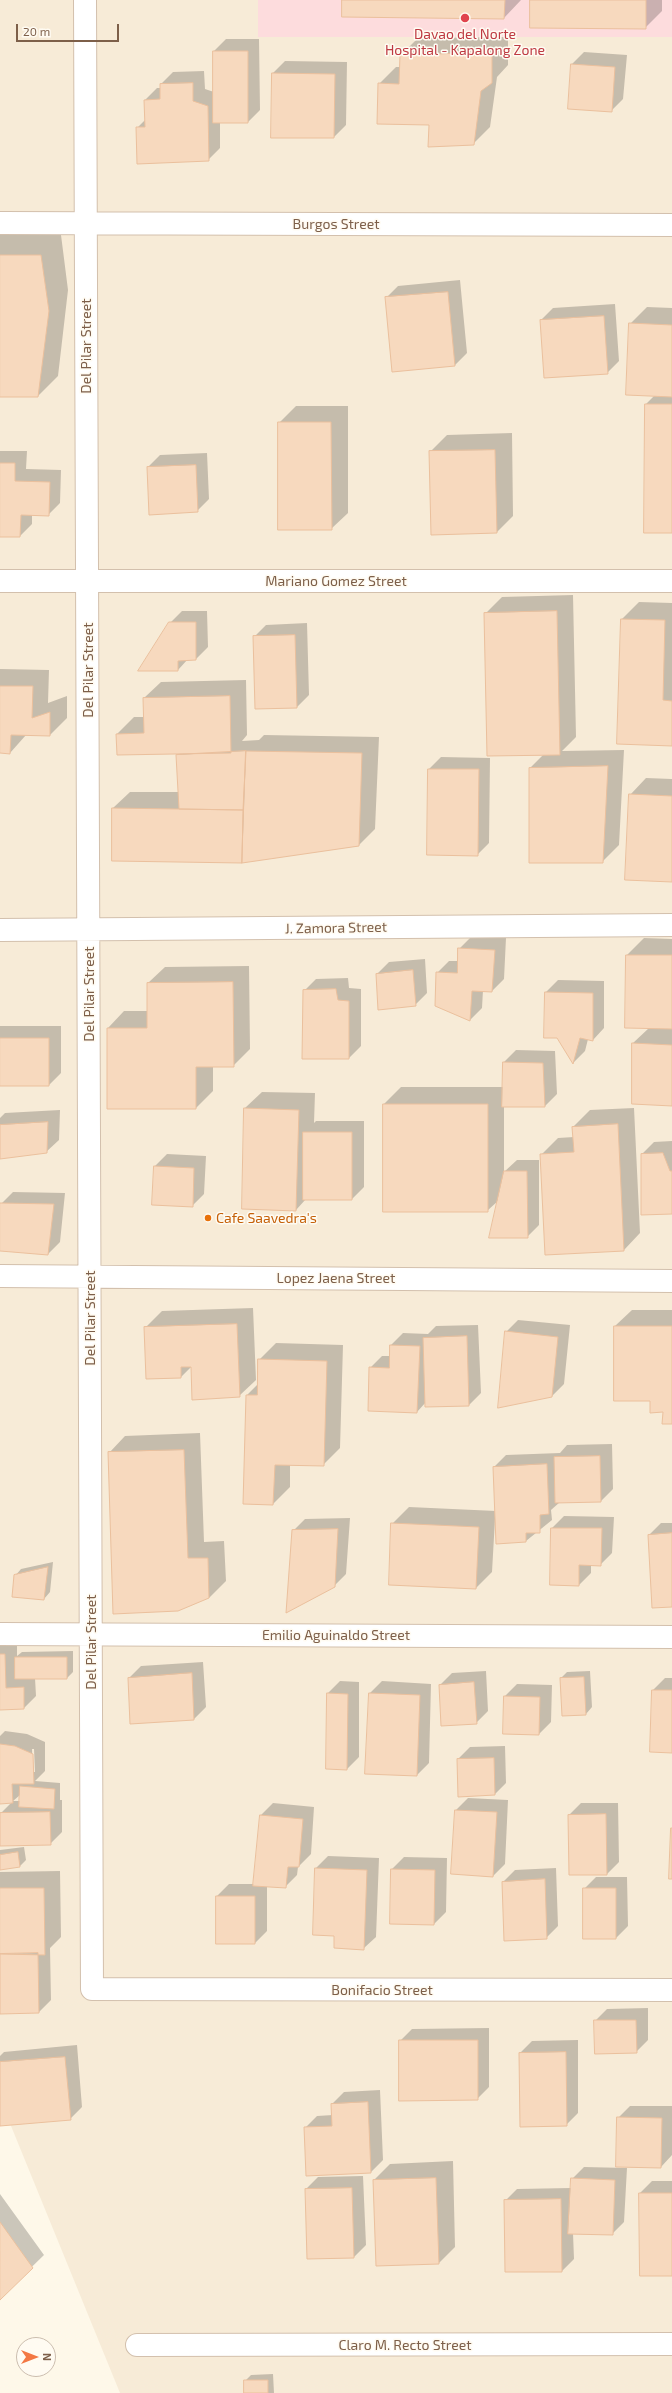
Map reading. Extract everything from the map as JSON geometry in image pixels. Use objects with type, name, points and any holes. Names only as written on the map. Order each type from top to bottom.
[{"type":"street","name":"Del Pilar Street","points":[[85,0],[92,1989]]},
{"type":"street","name":"Burgos Street","points":[[0,223],[672,225]]},
{"type":"street","name":"Mariano Gomez Street","points":[[0,580],[672,581]]},
{"type":"street","name":"J. Zamora Street","points":[[0,930],[672,924]]},
{"type":"street","name":"Lopez Jaena Street","points":[[0,1276],[672,1280]]},
{"type":"street","name":"Emilio Aguinaldo Street","points":[[0,1634],[672,1637]]},
{"type":"street","name":"Bonifacio Street","points":[[92,1989],[672,1990]]},
{"type":"street","name":"Claro M. Recto Street","points":[[137,2345],[672,2344]]},
{"type":"shaded area","points":[[0,0],[672,0],[672,2393],[120,2393],[0,2099]]},
{"type":"shaded area","name":"Davao del Norte Hospital - Kapalong Zone","points":[[258,0],[672,0],[672,37],[258,37]]},
{"type":"building","points":[[342,0],[505,0],[504,19],[342,17]]},
{"type":"building","points":[[530,0],[646,0],[646,29],[530,28]]},
{"type":"building","points":[[213,51],[248,51],[248,123],[213,123]]},
{"type":"building","points":[[492,53],[492,83],[481,91],[474,145],[428,147],[429,125],[377,124],[378,83],[399,84],[400,55]]},
{"type":"building","points":[[571,64],[615,67],[612,112],[568,109]]},
{"type":"building","points":[[272,73],[335,74],[334,138],[271,138]]},
{"type":"building","points":[[193,83],[193,101],[208,106],[209,161],[137,164],[136,127],[145,127],[144,100],[160,99],[160,84]]},
{"type":"building","points":[[0,255],[41,255],[49,311],[38,397],[0,397]]},
{"type":"building","points":[[448,292],[455,366],[392,372],[385,297]]},
{"type":"building","points":[[604,316],[608,374],[544,378],[540,320]]},
{"type":"building","points":[[629,323],[672,325],[672,397],[626,395]]},
{"type":"building","points":[[645,404],[672,404],[672,533],[644,533]]},
{"type":"building","points":[[278,422],[331,422],[332,530],[278,530]]},
{"type":"building","points":[[495,450],[497,533],[431,535],[429,451]]},
{"type":"building","points":[[0,463],[15,463],[15,481],[50,482],[49,516],[21,515],[20,537],[0,537]]},
{"type":"building","points":[[196,465],[198,512],[149,515],[147,467]]},
{"type":"building","points":[[557,611],[560,755],[487,756],[484,613]]},
{"type":"building","points":[[621,619],[665,620],[663,700],[672,701],[672,746],[617,744]]},
{"type":"building","points":[[169,622],[196,622],[196,660],[178,661],[178,671],[138,671]]},
{"type":"building","points":[[295,635],[297,708],[255,709],[253,636]]},
{"type":"building","points":[[0,686],[33,686],[32,718],[50,712],[50,736],[11,735],[10,754],[0,753]]},
{"type":"building","points":[[230,696],[231,753],[117,755],[116,734],[144,733],[143,698]]},
{"type":"building","points":[[246,751],[243,810],[179,809],[176,755]]},
{"type":"building","points":[[246,751],[362,753],[359,846],[242,863]]},
{"type":"building","points":[[608,766],[603,863],[529,863],[529,768]]},
{"type":"building","points":[[428,769],[479,769],[478,856],[427,855]]},
{"type":"building","points":[[629,794],[672,796],[672,882],[625,880]]},
{"type":"building","points":[[112,808],[243,810],[242,863],[112,861]]},
{"type":"building","points":[[458,948],[495,950],[492,992],[472,991],[470,1021],[435,1006],[436,972],[457,973]]},
{"type":"building","points":[[626,955],[672,955],[672,1029],[625,1028]]},
{"type":"building","points":[[413,970],[416,1006],[378,1010],[376,974]]},
{"type":"building","points":[[233,982],[234,1067],[196,1067],[196,1109],[107,1109],[107,1028],[147,1028],[147,983]]},
{"type":"building","points":[[336,989],[338,1000],[349,1001],[349,1059],[302,1059],[303,990]]},
{"type":"building","points":[[545,992],[593,993],[593,1041],[580,1038],[573,1064],[557,1038],[544,1038]]},
{"type":"building","points":[[0,1038],[49,1038],[49,1086],[0,1086]]},
{"type":"building","points":[[632,1043],[672,1045],[672,1106],[632,1104]]},
{"type":"building","points":[[503,1062],[543,1063],[545,1107],[502,1107]]},
{"type":"building","points":[[383,1104],[488,1104],[488,1212],[383,1212]]},
{"type":"building","points":[[244,1108],[299,1110],[296,1211],[242,1209]]},
{"type":"building","points":[[48,1122],[47,1153],[0,1159],[0,1125]]},
{"type":"building","points":[[618,1124],[624,1251],[545,1255],[540,1154],[574,1152],[572,1127]]},
{"type":"building","points":[[303,1132],[352,1132],[352,1200],[303,1200]]},
{"type":"building","points":[[663,1153],[670,1171],[672,1171],[672,1214],[641,1215],[641,1154]]},
{"type":"building","points":[[154,1166],[194,1168],[193,1207],[152,1205]]},
{"type":"building","points":[[504,1171],[527,1171],[528,1238],[489,1238]]},
{"type":"building","points":[[0,1203],[54,1204],[48,1255],[0,1251]]},
{"type":"building","points":[[237,1324],[240,1397],[192,1400],[191,1367],[181,1367],[181,1378],[146,1379],[144,1327]]},
{"type":"building","points":[[614,1326],[672,1326],[672,1424],[662,1424],[663,1412],[650,1413],[650,1401],[614,1401]]},
{"type":"building","points":[[505,1331],[558,1337],[552,1397],[498,1408]]},
{"type":"building","points":[[467,1336],[469,1406],[425,1407],[423,1338]]},
{"type":"building","points":[[390,1345],[420,1346],[417,1413],[368,1411],[369,1367],[389,1368]]},
{"type":"building","points":[[258,1359],[327,1361],[324,1466],[275,1465],[273,1505],[243,1504],[246,1395],[257,1395]]},
{"type":"building","points":[[184,1450],[188,1558],[208,1558],[209,1598],[178,1611],[113,1614],[108,1452]]},
{"type":"building","points":[[600,1456],[601,1502],[555,1503],[554,1457]]},
{"type":"building","points":[[547,1464],[549,1514],[540,1515],[540,1533],[526,1533],[526,1542],[496,1544],[493,1467]]},
{"type":"building","points":[[391,1523],[479,1527],[476,1589],[389,1585]]},
{"type":"building","points":[[551,1528],[602,1528],[601,1566],[579,1565],[579,1586],[550,1585]]},
{"type":"building","points":[[338,1529],[335,1587],[286,1613],[292,1530]]},
{"type":"building","points":[[672,1533],[672,1607],[652,1608],[648,1535]]},
{"type":"building","points":[[48,1567],[44,1600],[12,1597],[14,1575]]},
{"type":"building","points":[[0,1654],[5,1654],[6,1688],[24,1687],[24,1709],[0,1710]]},
{"type":"building","points":[[15,1657],[67,1657],[67,1679],[15,1679]]},
{"type":"building","points":[[192,1673],[194,1720],[130,1724],[128,1678]]},
{"type":"building","points":[[584,1677],[586,1715],[562,1716],[560,1678]]},
{"type":"building","points":[[474,1682],[477,1724],[441,1726],[439,1685]]},
{"type":"building","points":[[652,1690],[672,1690],[672,1753],[650,1752]]},
{"type":"building","points":[[327,1693],[348,1694],[347,1770],[326,1769]]},
{"type":"building","points":[[369,1693],[420,1695],[417,1776],[365,1774]]},
{"type":"building","points":[[504,1696],[540,1697],[539,1735],[503,1734]]},
{"type":"building","points":[[0,1744],[15,1746],[33,1754],[34,1784],[12,1784],[13,1803],[0,1804]]},
{"type":"building","points":[[494,1758],[495,1795],[458,1797],[457,1759]]},
{"type":"building","points":[[20,1786],[55,1789],[54,1809],[19,1807]]},
{"type":"building","points":[[455,1810],[497,1812],[493,1877],[451,1874]]},
{"type":"building","points":[[50,1812],[51,1845],[0,1846],[0,1813]]},
{"type":"building","points":[[606,1814],[607,1875],[569,1875],[568,1815]]},
{"type":"building","points":[[260,1815],[303,1819],[299,1867],[288,1867],[286,1888],[253,1886]]},
{"type":"building","points":[[671,1828],[672,1879],[669,1879]]},
{"type":"building","points":[[18,1852],[20,1867],[0,1870],[0,1855]]},
{"type":"building","points":[[315,1868],[367,1870],[364,1950],[334,1948],[334,1936],[313,1935]]},
{"type":"building","points":[[391,1869],[435,1870],[434,1925],[390,1924]]},
{"type":"building","points":[[545,1879],[547,1939],[504,1941],[502,1882]]},
{"type":"building","points":[[0,1888],[44,1888],[45,1955],[0,1954]]},
{"type":"building","points":[[583,1888],[616,1888],[616,1939],[583,1939]]},
{"type":"building","points":[[216,1896],[255,1896],[255,1944],[216,1944]]},
{"type":"building","points":[[38,1953],[39,2013],[0,2014],[0,1954]]},
{"type":"building","points":[[594,2020],[636,2020],[637,2053],[595,2054]]},
{"type":"building","points":[[399,2040],[478,2040],[478,2100],[399,2101]]},
{"type":"building","points":[[566,2052],[567,2126],[520,2127],[519,2053]]},
{"type":"building","points":[[65,2057],[71,2120],[0,2126],[0,2062]]},
{"type":"building","points":[[368,2102],[371,2173],[306,2176],[304,2127],[332,2126],[331,2104]]},
{"type":"building","points":[[617,2117],[662,2118],[661,2168],[616,2167]]},
{"type":"building","points":[[436,2178],[439,2264],[376,2266],[373,2180]]},
{"type":"building","points":[[571,2178],[615,2180],[613,2235],[568,2234]]},
{"type":"building","points":[[352,2188],[354,2258],[307,2259],[305,2189]]},
{"type":"building","points":[[639,2193],[672,2193],[672,2276],[640,2276]]},
{"type":"building","points":[[561,2199],[562,2272],[505,2272],[504,2200]]},
{"type":"building","points":[[0,2222],[33,2268],[0,2300]]},
{"type":"building","points":[[244,2380],[268,2380],[268,2393],[244,2393]]},
{"type":"place","name":"Davao del Norte Hospital - Kapalong Zone","points":[[465,18]]},
{"type":"place","name":"Cafe Saavedra's","points":[[208,1218]]}]
